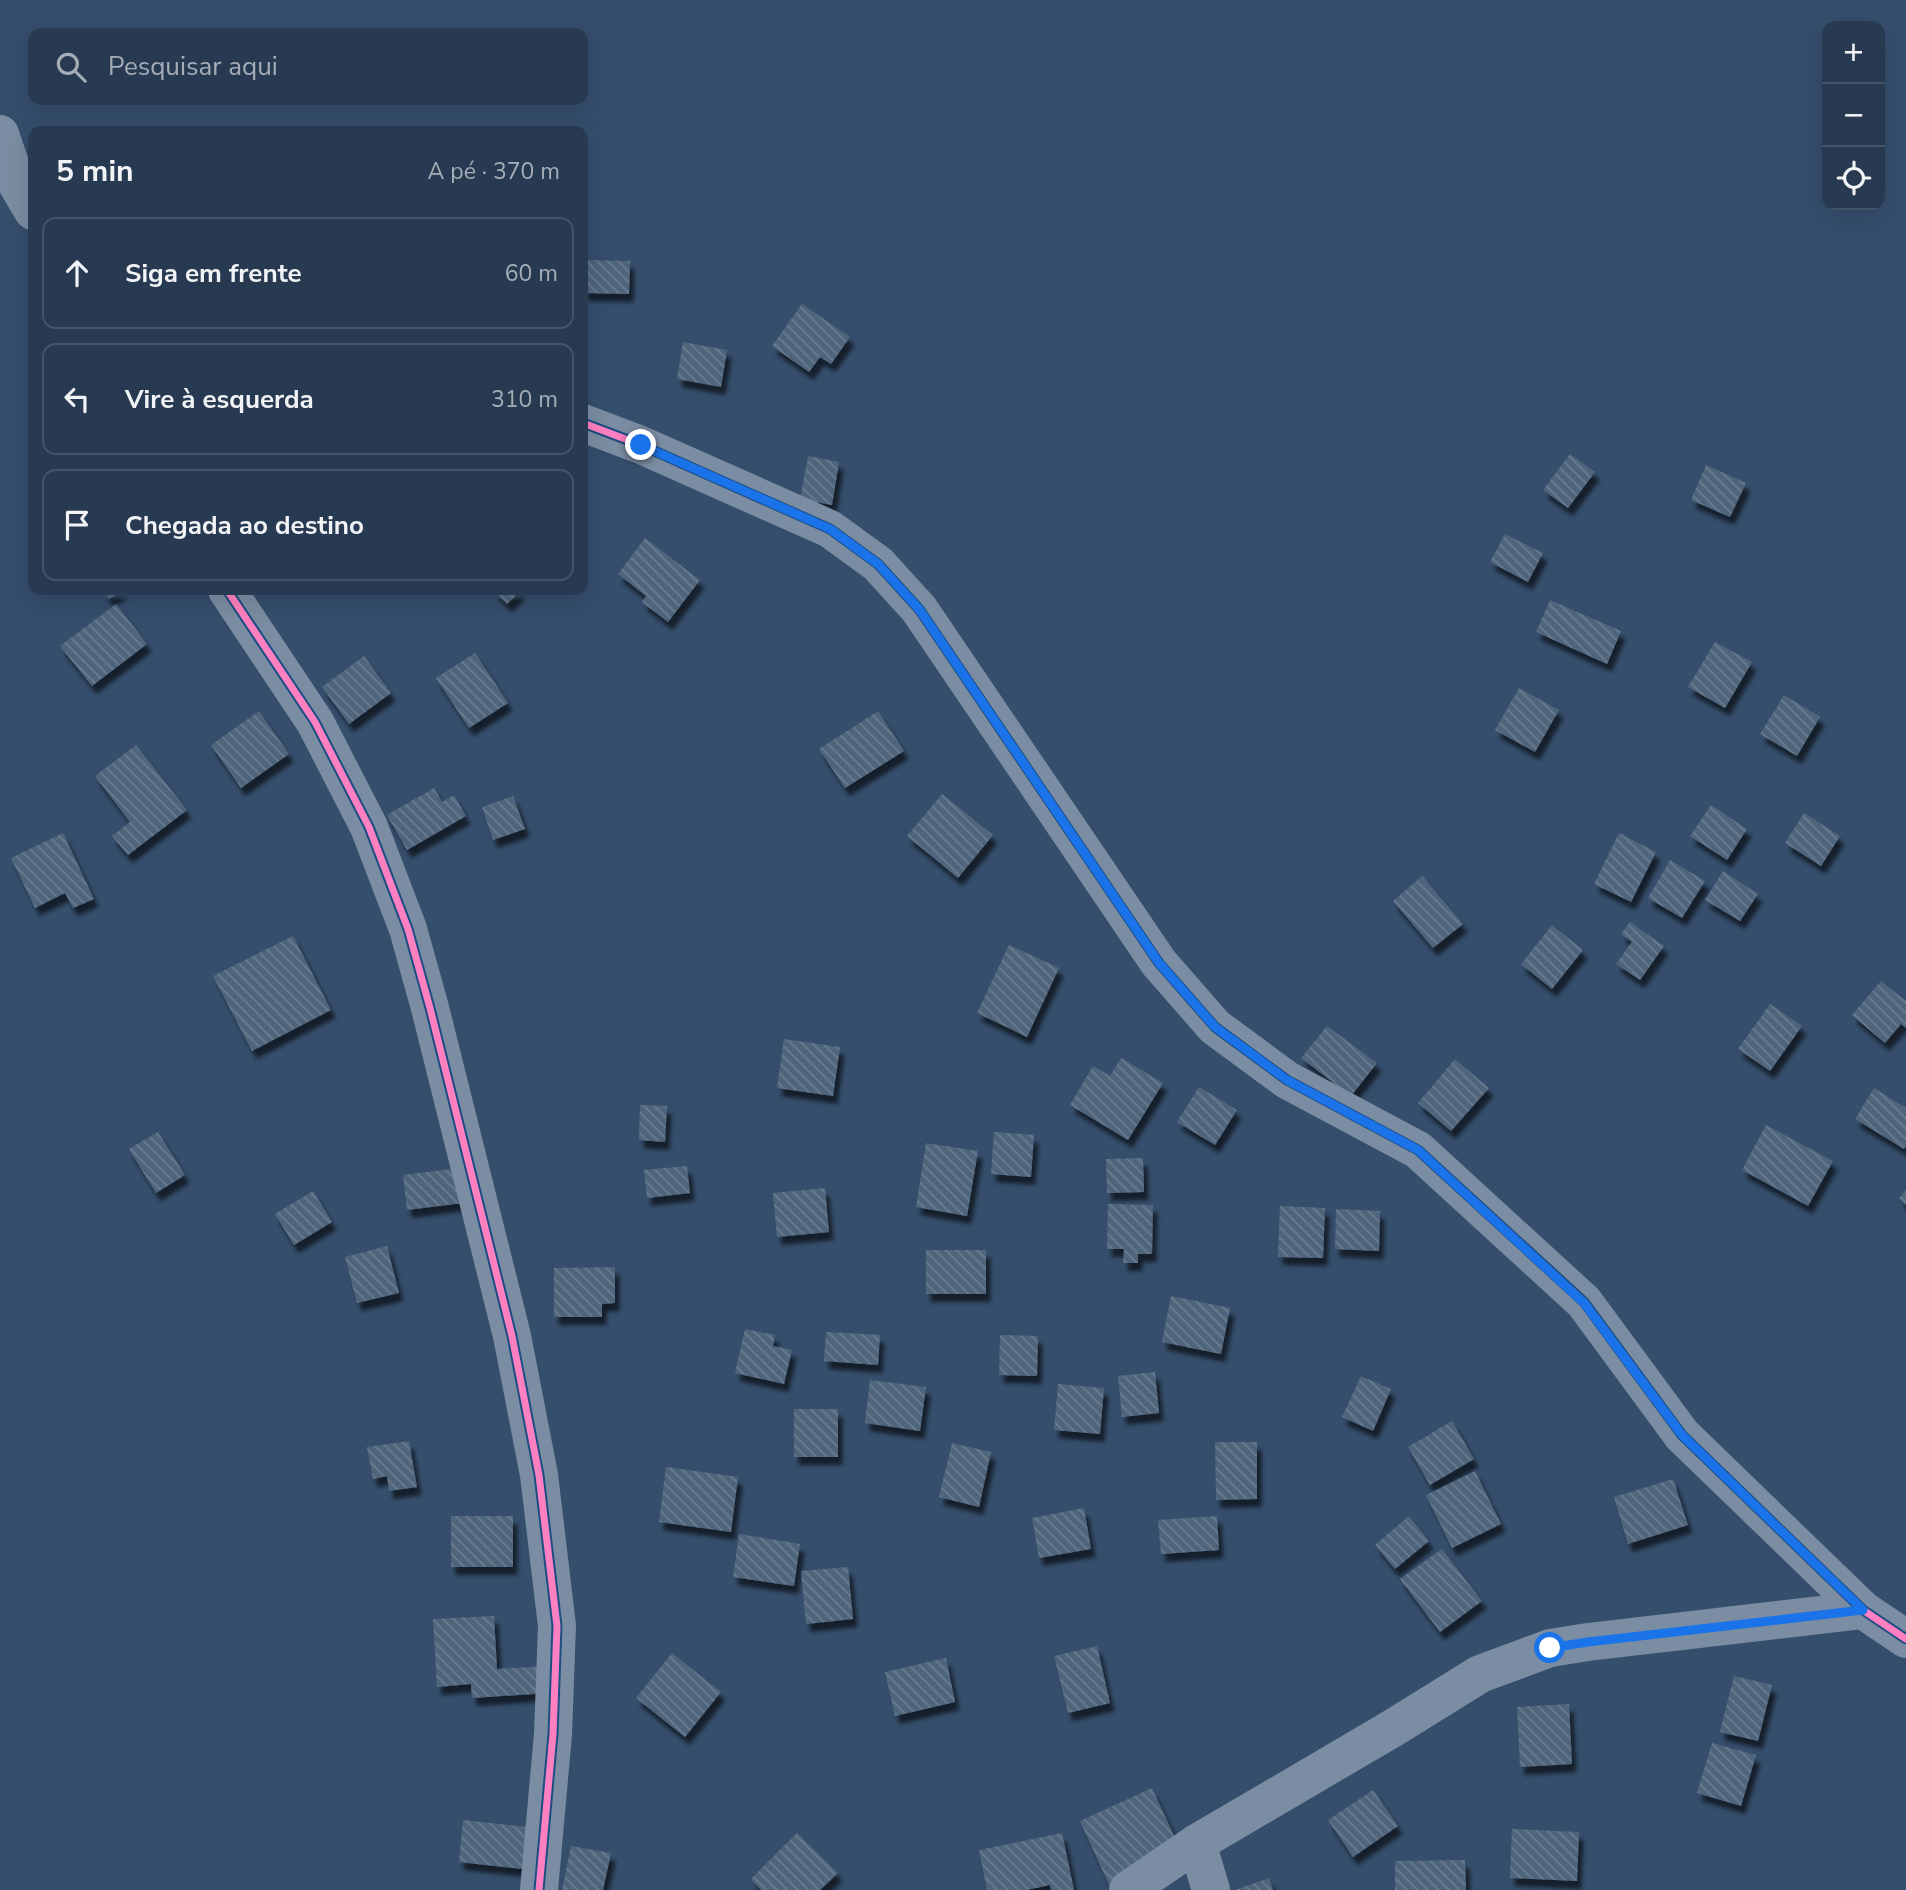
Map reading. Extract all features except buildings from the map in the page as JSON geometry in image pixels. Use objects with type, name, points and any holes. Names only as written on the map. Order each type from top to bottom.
[{"type":"street","points":[[0,134],[17,184],[28,203]]},
{"type":"street","points":[[588,425],[641,445],[830,529],[878,564],[919,609],[1159,963],[1215,1027],[1287,1080],[1418,1150],[1584,1303],[1682,1435],[1863,1610],[1906,1639]]},
{"type":"street","points":[[230,595],[314,722],[369,827],[398,904],[430,1008],[512,1336],[538,1475],[557,1626],[553,1734],[539,1890]]},
{"type":"street","points":[[1128,1890],[1197,1843],[1480,1674],[1550,1648],[1863,1610]]},
{"type":"street","points":[[1197,1843],[1211,1890]]},
{"type":"cycle path","points":[[588,425],[641,445],[830,529],[878,564],[919,609],[1159,963],[1215,1027],[1287,1080],[1418,1150],[1584,1302],[1682,1435],[1863,1610],[1906,1639]]},
{"type":"cycle path","points":[[230,595],[315,722],[369,827],[408,929],[512,1336],[539,1475],[557,1626],[553,1734],[539,1890]]},
{"type":"route","points":[[641,445],[830,529],[878,564],[919,609],[1159,963],[1215,1027],[1287,1080],[1418,1150],[1584,1303],[1682,1435],[1863,1610],[1550,1648]]}]
